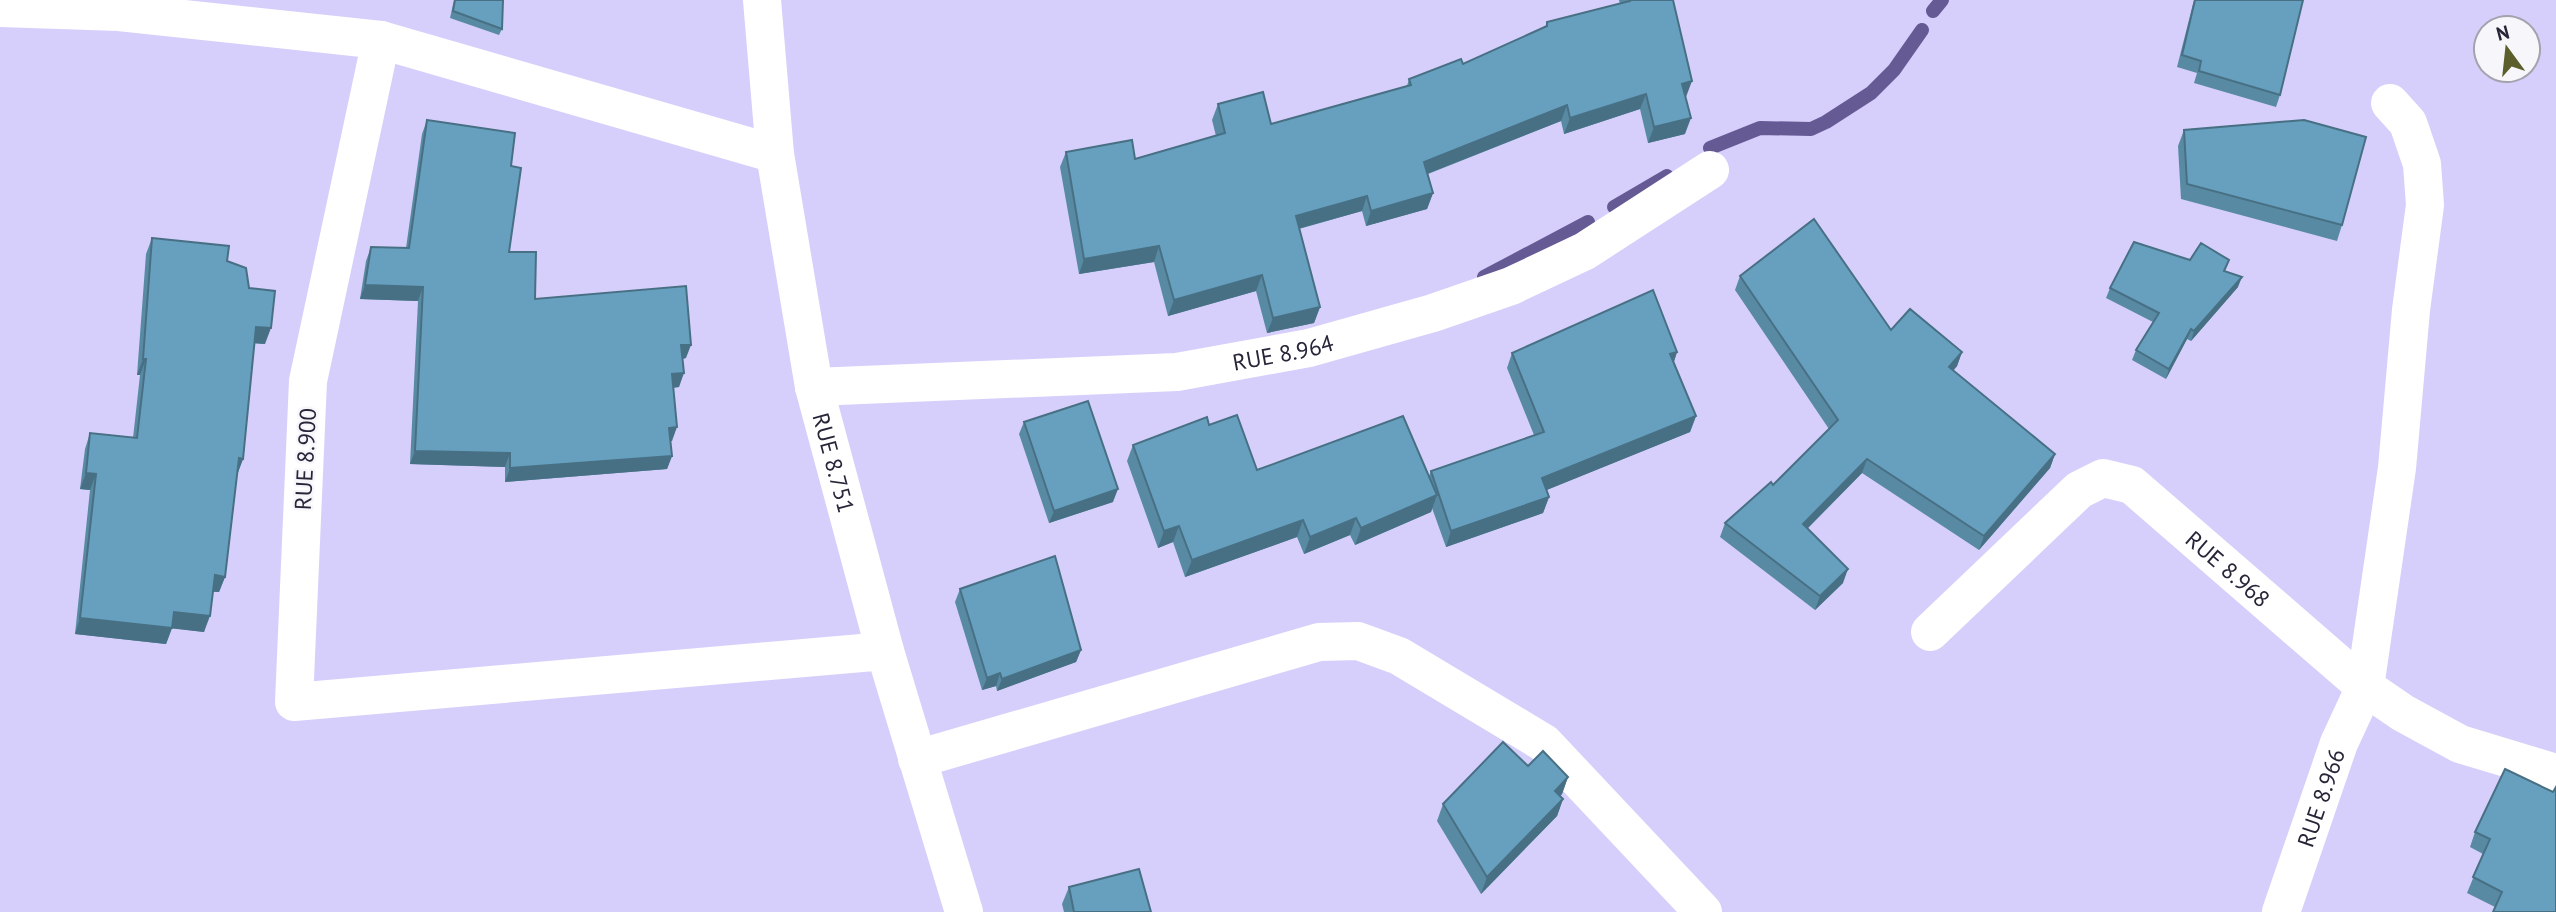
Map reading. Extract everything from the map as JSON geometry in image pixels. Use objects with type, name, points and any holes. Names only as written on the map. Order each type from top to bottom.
[{"type":"street","name":"RUE 8.751","points":[[762,0],[775,154],[814,387],[958,910]]},
{"type":"street","points":[[0,8],[119,12],[382,40],[775,154]]},
{"type":"street","name":"RUE 8.900","points":[[382,40],[309,382],[294,702],[885,651]]},
{"type":"street","name":"RUE 8.966","points":[[2281,912],[2339,743],[2365,687],[2397,468],[2411,310],[2425,205],[2422,164],[2408,122],[2390,103]]},
{"type":"street","name":"RUE 8.964","points":[[814,387],[1177,372],[1309,348],[1433,313],[1511,286],[1585,250],[1710,170]]},
{"type":"street","name":"RUE 8.968","points":[[1930,632],[2080,490],[2104,478],[2132,485],[2365,687],[2403,713],[2460,744],[2556,773]]},
{"type":"street","points":[[917,759],[1318,642],[1358,641],[1399,656],[1544,743],[1703,912]]},
{"type":"building","points":[[455,0],[503,0],[502,29],[453,11]]},
{"type":"building","points":[[1630,0],[1673,0],[1692,81],[1682,84],[1691,118],[1654,127],[1646,94],[1570,118],[1567,105],[1424,162],[1433,193],[1371,211],[1367,196],[1296,216],[1320,307],[1273,318],[1262,275],[1174,300],[1159,246],[1084,259],[1066,152],[1132,140],[1135,159],[1225,133],[1218,104],[1263,92],[1271,124],[1411,85],[1409,79],[1461,59],[1463,64],[1547,26],[1547,22]]},
{"type":"building","points":[[2195,0],[2303,0],[2280,95],[2199,71],[2201,61],[2182,55]]},
{"type":"building","points":[[427,120],[515,133],[511,166],[521,168],[509,252],[536,252],[535,299],[686,286],[691,345],[681,345],[684,373],[672,374],[677,427],[669,428],[672,456],[510,468],[510,453],[415,451],[423,287],[365,285],[371,247],[409,248]]},
{"type":"building","points":[[2304,120],[2366,137],[2342,225],[2187,184],[2184,130]]},
{"type":"building","points":[[1814,219],[1891,330],[1910,309],[1962,352],[1949,367],[2055,454],[1984,536],[1867,459],[1803,524],[1848,569],[1820,596],[1725,523],[1771,482],[1773,485],[1838,420],[1740,276]]},
{"type":"building","points":[[152,238],[229,246],[227,261],[246,268],[249,288],[275,291],[271,328],[256,327],[243,459],[239,458],[225,577],[215,575],[210,616],[174,612],[172,628],[80,618],[96,474],[86,473],[90,433],[137,438],[146,359],[143,359]]},
{"type":"building","points":[[2134,242],[2190,260],[2201,243],[2229,260],[2224,271],[2242,277],[2194,331],[2191,329],[2169,369],[2136,350],[2159,313],[2110,288]]},
{"type":"building","points":[[1653,290],[1677,352],[1670,354],[1696,416],[1542,478],[1549,497],[1451,531],[1431,471],[1544,432],[1512,353]]},
{"type":"building","points":[[1088,401],[1118,489],[1054,511],[1024,422]]},
{"type":"building","points":[[1237,415],[1257,470],[1403,416],[1437,495],[1361,528],[1356,518],[1310,537],[1303,520],[1192,560],[1179,526],[1164,531],[1133,445],[1207,417],[1209,425]]},
{"type":"building","points":[[1055,556],[1081,650],[1002,679],[1000,673],[987,678],[960,589]]},
{"type":"building","points":[[1503,742],[1528,766],[1543,751],[1568,777],[1555,791],[1563,799],[1487,877],[1443,804]]},
{"type":"building","points":[[2505,769],[2553,792],[2556,787],[2556,912],[2493,912],[2502,892],[2473,877],[2490,839],[2475,832]]},
{"type":"building","points":[[1139,869],[1151,912],[1074,912],[1069,887]]},
{"type":"waterway","points":[[1933,11],[1942,0]]},
{"type":"waterway","points":[[1710,148],[1760,128],[1811,129],[1826,122],[1871,93],[1894,70],[1922,30]]},
{"type":"waterway","points":[[1614,207],[1667,176]]},
{"type":"waterway","points":[[1484,277],[1588,222]]}]
